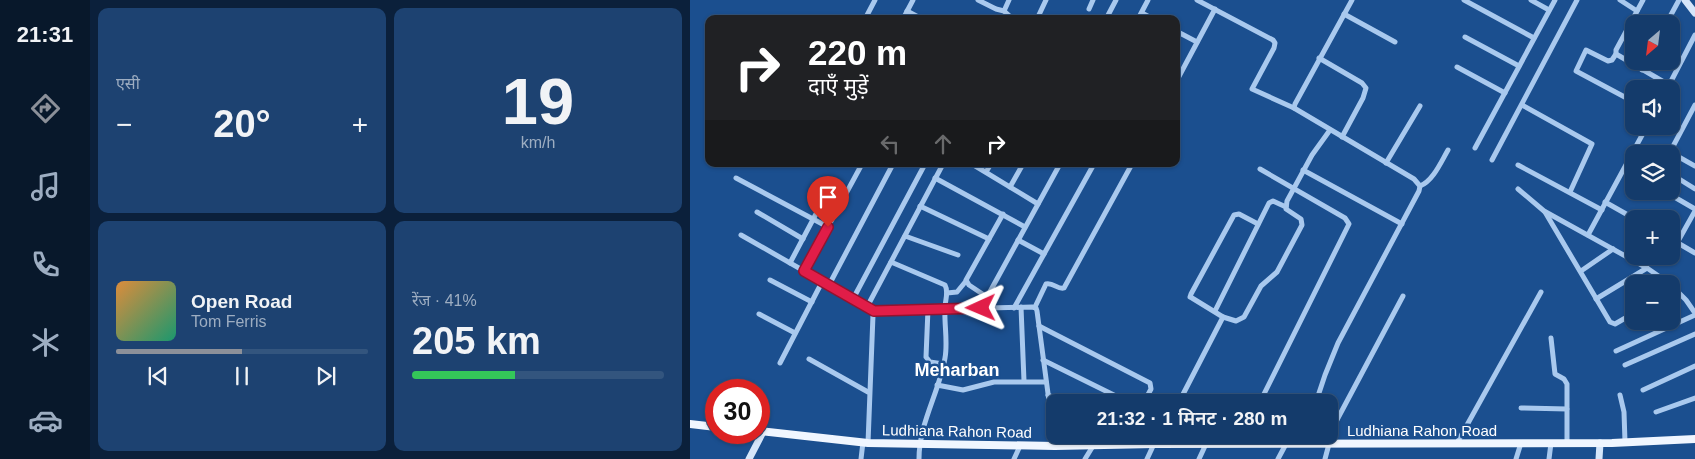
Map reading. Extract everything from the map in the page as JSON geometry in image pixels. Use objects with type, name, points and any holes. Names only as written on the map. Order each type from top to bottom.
[{"type":"main road","points":[[690,424],[705,426]]},
{"type":"main road","name":"Ludhiana Rahon Road","points":[[770,432],[865,442],[919,444],[1020,446],[1156,444]]},
{"type":"main road","name":"Ludhiana Rahon Road","points":[[1338,444],[1600,443],[1695,439]]},
{"type":"street","points":[[868,15],[875,0]]},
{"type":"street","points":[[905,15],[913,0]]},
{"type":"street","points":[[978,0],[1004,11],[1008,15]]},
{"type":"street","points":[[1004,11],[1009,0]]},
{"type":"street","points":[[1039,15],[1046,0]]},
{"type":"street","points":[[1088,9],[1093,0]]},
{"type":"street","points":[[1108,15],[1116,0]]},
{"type":"street","points":[[1146,15],[1142,13],[1148,0]]},
{"type":"street","points":[[1197,0],[1273,40],[1275,43],[1252,89],[1294,108],[1414,179],[1420,186]]},
{"type":"street","points":[[1294,108],[1319,58],[1352,0]]},
{"type":"street","points":[[1464,0],[1534,38]]},
{"type":"street","points":[[1531,0],[1549,10]]},
{"type":"street","points":[[1475,148],[1555,0]]},
{"type":"street","points":[[1492,160],[1577,0]]},
{"type":"street","points":[[1620,0],[1637,11]]},
{"type":"street","points":[[1625,97],[1576,70],[1586,50],[1608,61],[1612,60],[1643,0]]},
{"type":"street","points":[[1671,15],[1679,0]]},
{"type":"street","points":[[1685,0],[1695,13]]},
{"type":"street","points":[[1180,74],[1215,9]]},
{"type":"street","points":[[907,11],[914,15]]},
{"type":"street","points":[[1344,14],[1395,42]]},
{"type":"street","points":[[1180,33],[1197,42]]},
{"type":"street","points":[[1672,80],[1695,35]]},
{"type":"street","points":[[1465,37],[1519,66]]},
{"type":"street","points":[[1616,54],[1625,60]]},
{"type":"street","points":[[1319,58],[1362,83],[1366,88],[1363,98],[1342,137]]},
{"type":"street","points":[[1457,67],[1504,93]]},
{"type":"street","points":[[1642,70],[1657,80]]},
{"type":"street","points":[[1522,105],[1592,144],[1570,192]]},
{"type":"street","points":[[1673,145],[1695,105]]},
{"type":"street","points":[[1386,163],[1420,106]]},
{"type":"street","points":[[1286,207],[1287,201],[1304,170],[1330,130]]},
{"type":"street","points":[[1588,236],[1642,135]]},
{"type":"street","points":[[1319,394],[1338,342],[1402,224],[1420,186],[1430,179],[1448,150]]},
{"type":"street","points":[[1680,158],[1695,166]]},
{"type":"street","points":[[1518,165],[1602,210]]},
{"type":"street","points":[[804,271],[858,167]]},
{"type":"street","points":[[829,285],[891,167]]},
{"type":"street","points":[[853,299],[922,167]]},
{"type":"street","points":[[867,307],[941,167]]},
{"type":"street","points":[[977,167],[1038,204]]},
{"type":"street","points":[[986,172],[989,167]]},
{"type":"street","points":[[1010,187],[1021,167]]},
{"type":"street","points":[[981,308],[1058,167]]},
{"type":"street","points":[[1014,308],[1092,167]]},
{"type":"street","points":[[1034,307],[1048,283],[1064,288],[1130,167]]},
{"type":"street","points":[[1260,169],[1348,221],[1348,228],[1264,394]]},
{"type":"street","points":[[1304,170],[1402,224]]},
{"type":"street","points":[[736,178],[828,227]]},
{"type":"street","points":[[935,178],[1025,227]]},
{"type":"street","points":[[1680,180],[1695,189]]},
{"type":"street","points":[[1518,189],[1544,211],[1658,275]]},
{"type":"street","points":[[790,263],[826,195]]},
{"type":"street","points":[[1679,200],[1695,210],[1680,238]]},
{"type":"street","points":[[1215,311],[1270,201],[1286,207],[1290,213],[1301,220],[1302,225],[1277,272],[1261,286],[1244,318],[1236,321],[1223,317],[1190,297],[1234,215],[1239,214],[1258,224]]},
{"type":"street","points":[[1606,202],[1625,213]]},
{"type":"street","points":[[920,206],[989,239]]},
{"type":"street","points":[[1544,211],[1613,324],[1625,318]]},
{"type":"street","points":[[756,212],[803,239]]},
{"type":"street","points":[[947,293],[956,292],[966,280],[1003,214]]},
{"type":"street","points":[[742,236],[874,311],[1034,307],[1038,311],[1048,394]]},
{"type":"street","points":[[905,236],[958,255]]},
{"type":"street","points":[[1018,240],[1044,254]]},
{"type":"street","points":[[1680,245],[1695,253]]},
{"type":"street","points":[[1581,271],[1613,249]]},
{"type":"street","points":[[891,262],[945,285],[947,293],[944,364],[922,429],[919,459]]},
{"type":"street","points":[[1596,299],[1647,268]]},
{"type":"street","points":[[770,280],[812,302]]},
{"type":"street","points":[[966,280],[969,285],[987,297]]},
{"type":"street","points":[[780,363],[822,282]]},
{"type":"street","points":[[1457,443],[1541,292]]},
{"type":"street","points":[[1338,417],[1403,296]]},
{"type":"street","points":[[1616,351],[1695,314],[1680,297]]},
{"type":"street","points":[[1021,307],[1024,381]]},
{"type":"street","points":[[928,309],[926,357],[930,362],[944,364]]},
{"type":"street","points":[[861,459],[865,442],[872,315],[874,311]]},
{"type":"street","points":[[760,314],[795,333]]},
{"type":"street","points":[[1183,394],[1223,317]]},
{"type":"street","points":[[1039,326],[1150,384],[1151,389],[1148,394]]},
{"type":"street","points":[[1625,365],[1695,334]]},
{"type":"street","points":[[1552,338],[1555,374],[1566,382],[1567,443]]},
{"type":"street","points":[[809,359],[868,392]]},
{"type":"street","points":[[1043,360],[1112,394]]},
{"type":"street","points":[[1643,390],[1695,366]]},
{"type":"street","points":[[937,386],[963,390],[988,382],[1046,382]]},
{"type":"street","points":[[1620,395],[1624,412],[1625,442]]},
{"type":"street","points":[[1656,412],[1695,398]]},
{"type":"street","points":[[1521,408],[1567,409]]},
{"type":"street","points":[[1516,459],[1521,443]]},
{"type":"street","points":[[1549,459],[1551,443]]},
{"type":"street","points":[[1599,459],[1600,443]]},
{"type":"street","points":[[749,459],[755,444]]},
{"type":"street","points":[[1147,459],[1156,444]]},
{"type":"street","points":[[1199,459],[1206,444]]},
{"type":"street","points":[[1278,459],[1286,444]]},
{"type":"street","points":[[1325,459],[1327,444]]},
{"type":"street","points":[[1014,459],[1020,446]]},
{"type":"street","points":[[1085,459],[1093,446]]},
{"type":"district","name":"Meharban","points":[[957,370]]},
{"type":"route","points":[[828,227],[804,271],[874,311],[981,308]]}]
